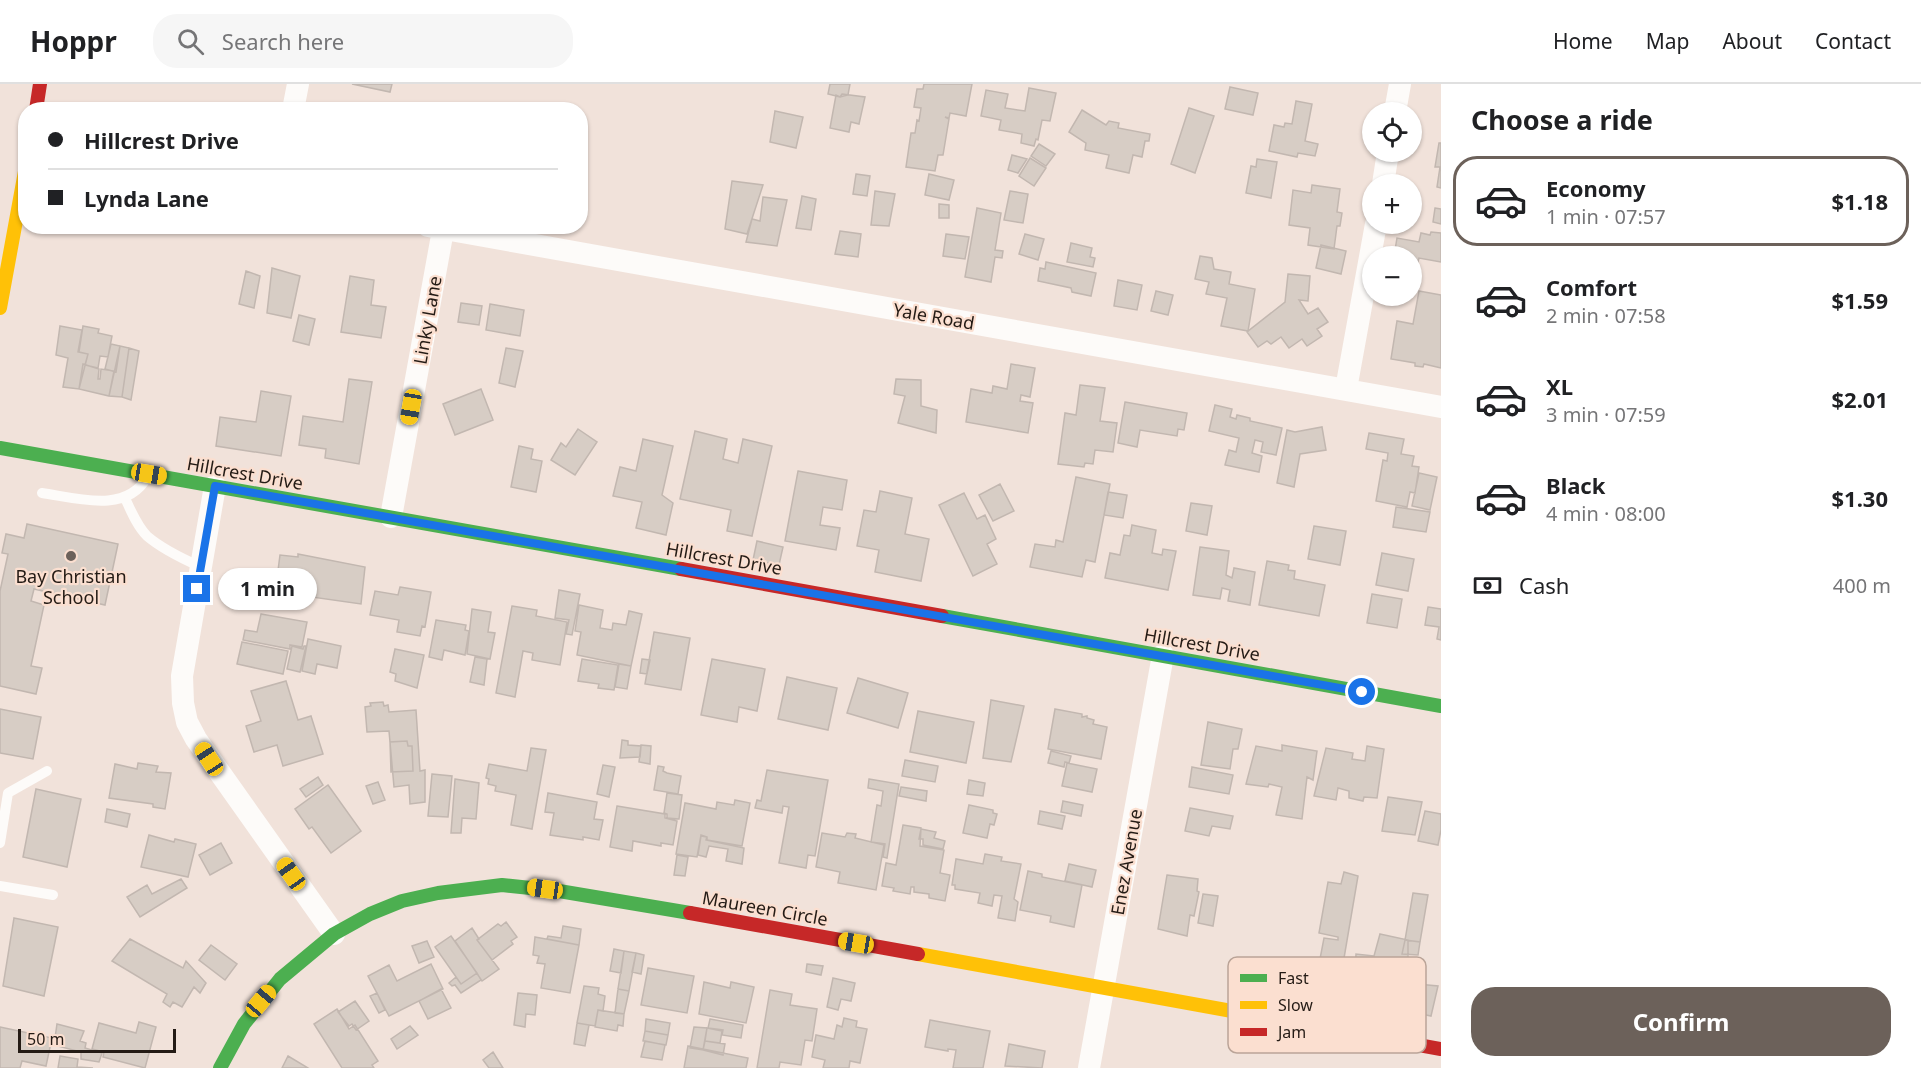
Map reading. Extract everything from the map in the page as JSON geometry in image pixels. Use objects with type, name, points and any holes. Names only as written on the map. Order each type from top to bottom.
[{"type":"street","points":[[37,102],[40,84]]},
{"type":"street","points":[[295,102],[298,84]]},
{"type":"street","points":[[1397,102],[1400,84]]},
{"type":"street","points":[[0,308],[18,210]]},
{"type":"street","name":"Linky Lane","points":[[391,518],[434,234]]},
{"type":"street","name":"Yale Road","points":[[469,234],[1346,388],[1441,407]]},
{"type":"street","points":[[1346,388],[1374,234]]},
{"type":"street","name":"Hillcrest Drive","points":[[0,448],[1441,706]]},
{"type":"street","points":[[215,486],[182,676],[183,703],[187,722],[209,759],[334,934]]},
{"type":"street","name":"Enez Avenue","points":[[1089,1068],[1163,655]]},
{"type":"street","name":"Maureen Circle","points":[[220,1068],[244,1024],[280,979],[334,934],[370,914],[411,899],[502,885],[531,887],[698,914],[1228,1010]]},
{"type":"street","name":"Maureen Circle","points":[[1426,1046],[1441,1049]]},
{"type":"lane","points":[[42,493],[91,500],[125,498],[142,487],[149,474]]},
{"type":"lane","points":[[125,498],[140,528],[147,536],[174,554],[201,567]]},
{"type":"lane","points":[[0,843],[4,793],[47,771]]},
{"type":"lane","points":[[0,886],[53,895]]},
{"type":"building","points":[[352,84],[392,84],[390,92]]},
{"type":"building","points":[[830,84],[850,84],[848,95],[840,97],[828,94]]},
{"type":"building","points":[[924,84],[972,84],[966,116],[950,113],[949,118],[945,117],[949,119],[943,155],[938,155],[935,171],[906,167],[911,133],[915,133],[921,108],[914,107],[917,89],[923,89]]},
{"type":"building","points":[[1230,87],[1258,93],[1253,115],[1225,109]]},
{"type":"building","points":[[1029,88],[1056,93],[1050,121],[1042,120],[1038,140],[1036,139],[1034,146],[1021,143],[1022,134],[999,130],[1001,120],[981,116],[986,90],[1008,94],[1005,108],[1025,111]]},
{"type":"building","points":[[842,94],[865,97],[859,124],[851,122],[849,132],[830,128],[836,95],[840,97]]},
{"type":"building","points":[[1296,101],[1312,104],[1305,141],[1318,144],[1315,156],[1298,153],[1297,157],[1269,151],[1274,125],[1284,127],[1285,123],[1292,124]]},
{"type":"building","points":[[1189,108],[1214,116],[1195,173],[1171,164]]},
{"type":"building","points":[[1082,110],[1106,125],[1109,121],[1119,123],[1118,128],[1150,134],[1149,141],[1145,141],[1142,157],[1133,155],[1129,173],[1106,168],[1109,155],[1085,150],[1086,143],[1069,132]]},
{"type":"building","points":[[775,111],[803,117],[796,148],[770,142]]},
{"type":"building","points":[[1439,143],[1441,143],[1441,188],[1437,187],[1440,167],[1435,167]]},
{"type":"building","points":[[1039,144],[1055,154],[1046,166],[1031,156]]},
{"type":"building","points":[[1012,155],[1027,159],[1018,173],[1008,170]]},
{"type":"building","points":[[1030,158],[1046,168],[1034,186],[1019,176]]},
{"type":"building","points":[[1257,159],[1277,162],[1271,198],[1246,193],[1251,166],[1256,167]]},
{"type":"building","points":[[856,174],[870,176],[867,196],[853,194]]},
{"type":"building","points":[[929,174],[954,180],[949,200],[925,195]]},
{"type":"building","points":[[732,181],[763,185],[747,234],[725,229]]},
{"type":"building","points":[[1312,185],[1340,189],[1337,212],[1342,213],[1340,226],[1337,226],[1334,249],[1308,245],[1310,228],[1289,225],[1293,190],[1311,193]]},
{"type":"building","points":[[875,191],[895,194],[889,226],[871,225]]},
{"type":"building","points":[[1010,191],[1028,194],[1023,223],[1004,220]]},
{"type":"building","points":[[802,196],[816,199],[811,230],[796,228]]},
{"type":"building","points":[[763,197],[787,200],[777,246],[746,242],[752,219],[760,221]]},
{"type":"building","points":[[939,204],[949,205],[949,218],[939,218]]},
{"type":"building","points":[[977,208],[1001,213],[995,250],[1003,251],[1002,258],[995,257],[991,282],[965,277]]},
{"type":"building","points":[[1435,208],[1441,209],[1441,224],[1433,222]]},
{"type":"building","points":[[840,231],[861,234],[858,257],[835,254]]},
{"type":"building","points":[[1431,232],[1441,233],[1441,262],[1422,259],[1422,246],[1396,246],[1397,238],[1419,242],[1422,233],[1430,235]]},
{"type":"building","points":[[946,234],[969,237],[965,259],[943,256]]},
{"type":"building","points":[[1025,234],[1044,239],[1038,260],[1019,254]]},
{"type":"building","points":[[1071,243],[1092,248],[1090,257],[1095,258],[1093,267],[1067,262]]},
{"type":"building","points":[[1321,245],[1346,251],[1341,274],[1316,268]]},
{"type":"building","points":[[1200,256],[1212,258],[1214,269],[1231,272],[1229,284],[1255,289],[1248,331],[1221,326],[1227,298],[1206,294],[1209,282],[1195,279]]},
{"type":"building","points":[[1046,262],[1096,273],[1091,296],[1072,292],[1071,288],[1038,281],[1040,268],[1045,269]]},
{"type":"building","points":[[272,268],[300,276],[291,318],[267,313]]},
{"type":"building","points":[[246,271],[260,276],[254,308],[239,304]]},
{"type":"building","points":[[1288,274],[1310,276],[1308,301],[1299,300],[1308,314],[1318,308],[1328,322],[1317,329],[1322,336],[1307,346],[1302,339],[1289,348],[1281,337],[1271,344],[1267,341],[1258,347],[1247,332],[1285,302]]},
{"type":"building","points":[[350,276],[374,280],[371,305],[386,307],[381,338],[341,332]]},
{"type":"building","points":[[1118,280],[1142,285],[1137,310],[1114,306]]},
{"type":"building","points":[[1156,291],[1173,295],[1168,315],[1151,311]]},
{"type":"building","points":[[1422,292],[1441,295],[1441,368],[1424,364],[1423,367],[1415,366],[1415,363],[1391,359],[1397,321],[1413,324],[1416,306],[1422,306]]},
{"type":"building","points":[[461,303],[482,306],[479,325],[458,322]]},
{"type":"building","points":[[490,304],[524,310],[520,336],[486,330]]},
{"type":"building","points":[[299,315],[315,319],[309,345],[293,341]]},
{"type":"building","points":[[60,326],[82,330],[78,352],[88,354],[79,389],[63,387],[68,358],[56,355]]},
{"type":"building","points":[[83,326],[99,329],[98,333],[112,336],[108,357],[100,356],[98,368],[85,365],[88,354],[79,352]]},
{"type":"building","points":[[111,344],[120,346],[116,372],[105,369]]},
{"type":"building","points":[[120,346],[129,348],[122,397],[109,396]]},
{"type":"building","points":[[129,348],[139,351],[131,400],[122,397]]},
{"type":"building","points":[[506,348],[523,351],[515,387],[499,383]]},
{"type":"building","points":[[83,364],[99,369],[98,379],[100,379],[101,369],[114,371],[109,396],[79,389]]},
{"type":"building","points":[[1011,364],[1035,368],[1030,397],[1021,395],[1020,401],[1033,403],[1028,433],[966,422],[971,389],[992,393],[993,386],[1007,389]]},
{"type":"building","points":[[349,379],[372,382],[359,464],[325,458],[326,449],[299,445],[303,416],[343,422]]},
{"type":"building","points":[[896,379],[921,380],[921,406],[937,410],[936,433],[898,423],[905,396],[894,394]]},
{"type":"building","points":[[1080,385],[1105,388],[1100,421],[1117,423],[1113,452],[1095,450],[1093,464],[1085,463],[1084,467],[1058,464],[1065,413],[1076,415]]},
{"type":"building","points":[[481,389],[493,420],[455,435],[443,404]]},
{"type":"building","points":[[261,391],[291,396],[281,456],[216,446],[220,417],[256,422]]},
{"type":"building","points":[[1125,402],[1187,413],[1184,430],[1178,429],[1177,436],[1140,430],[1137,447],[1118,443]]},
{"type":"building","points":[[1215,405],[1232,409],[1230,417],[1236,419],[1237,415],[1250,418],[1250,421],[1282,428],[1276,455],[1261,452],[1263,442],[1255,440],[1252,453],[1262,456],[1259,472],[1225,465],[1229,450],[1236,452],[1239,438],[1209,431]]},
{"type":"building","points":[[1322,427],[1326,450],[1300,454],[1294,487],[1277,483],[1287,430],[1295,432]]},
{"type":"building","points":[[578,429],[597,442],[575,475],[551,460],[561,443],[566,447]]},
{"type":"building","points":[[695,431],[727,439],[723,459],[738,463],[743,439],[772,446],[752,536],[727,531],[731,510],[680,499]]},
{"type":"building","points":[[1369,433],[1404,439],[1401,454],[1414,456],[1412,466],[1419,467],[1415,493],[1410,492],[1407,507],[1376,501],[1383,460],[1387,461],[1388,453],[1366,449]]},
{"type":"building","points":[[643,439],[673,446],[662,495],[673,503],[666,535],[636,528],[642,502],[613,496],[620,467],[636,471]]},
{"type":"building","points":[[519,446],[533,449],[531,459],[542,461],[536,492],[511,487]]},
{"type":"building","points":[[798,471],[847,480],[842,510],[823,507],[820,525],[840,528],[836,550],[785,541]]},
{"type":"building","points":[[1419,473],[1437,477],[1430,510],[1412,506]]},
{"type":"building","points":[[1076,477],[1110,484],[1095,562],[1086,560],[1082,577],[1030,567],[1035,544],[1055,547],[1056,540],[1063,542]]},
{"type":"building","points":[[1000,484],[1014,511],[993,521],[979,495]]},
{"type":"building","points":[[880,491],[912,498],[905,534],[929,539],[921,581],[875,572],[879,550],[857,546],[864,510],[876,512]]},
{"type":"building","points":[[1108,492],[1127,495],[1123,518],[1104,515]]},
{"type":"building","points":[[964,493],[977,519],[985,515],[996,539],[987,544],[997,564],[973,576],[939,505]]},
{"type":"building","points":[[1191,503],[1212,506],[1207,535],[1186,531]]},
{"type":"building","points":[[1396,507],[1430,512],[1426,532],[1393,527]]},
{"type":"building","points":[[27,524],[118,544],[105,605],[34,589],[31,601],[44,605],[31,666],[42,668],[36,694],[0,686],[0,591],[8,554],[2,553],[6,534],[24,538]]},
{"type":"building","points":[[1132,525],[1156,530],[1152,553],[1162,555],[1163,549],[1176,551],[1168,590],[1105,578],[1110,553],[1120,555],[1124,535],[1130,536]]},
{"type":"building","points":[[1314,526],[1346,531],[1340,565],[1308,559]]},
{"type":"building","points":[[757,541],[783,547],[779,565],[753,560]]},
{"type":"building","points":[[1200,547],[1229,551],[1226,575],[1232,578],[1234,568],[1255,572],[1250,605],[1228,601],[1230,590],[1222,588],[1220,599],[1193,595]]},
{"type":"building","points":[[1382,553],[1414,559],[1408,591],[1376,585]]},
{"type":"building","points":[[298,554],[365,567],[361,604],[277,592],[271,605],[238,601],[242,572],[277,578],[280,555],[298,557]]},
{"type":"building","points":[[1267,561],[1289,565],[1288,570],[1295,571],[1294,579],[1325,585],[1319,616],[1259,605]]},
{"type":"building","points":[[400,587],[431,592],[425,627],[422,626],[420,636],[397,632],[399,620],[370,615],[375,591],[398,595]]},
{"type":"building","points":[[559,590],[580,594],[572,635],[566,634],[569,620],[555,618]]},
{"type":"building","points":[[1372,594],[1402,599],[1397,628],[1367,623]]},
{"type":"building","points":[[579,605],[603,610],[600,628],[612,630],[613,623],[626,625],[629,611],[642,614],[631,666],[577,655],[581,632],[575,631]]},
{"type":"building","points":[[512,606],[537,610],[536,616],[567,622],[560,665],[532,660],[533,653],[523,651],[515,697],[496,693]]},
{"type":"building","points":[[1428,607],[1441,609],[1441,640],[1437,639],[1439,627],[1425,625]]},
{"type":"building","points":[[472,609],[491,612],[488,632],[495,633],[490,659],[467,654]]},
{"type":"building","points":[[261,614],[307,622],[302,647],[290,645],[290,649],[243,640],[245,630],[257,632]]},
{"type":"building","points":[[436,620],[466,625],[465,630],[469,631],[465,655],[444,650],[442,660],[429,657]]},
{"type":"building","points":[[654,632],[690,638],[681,690],[645,684]]},
{"type":"building","points":[[308,639],[341,646],[337,668],[317,664],[315,674],[302,671]]},
{"type":"building","points":[[242,642],[288,651],[283,674],[237,664]]},
{"type":"building","points":[[292,646],[303,649],[306,646],[300,672],[287,669]]},
{"type":"building","points":[[395,649],[424,655],[417,688],[395,681],[396,674],[390,672]]},
{"type":"building","points":[[475,657],[487,659],[484,685],[470,682]]},
{"type":"building","points":[[582,659],[618,665],[614,690],[598,688],[599,684],[578,681]]},
{"type":"building","points":[[642,659],[650,660],[647,674],[640,673]]},
{"type":"building","points":[[712,659],[765,669],[757,711],[739,707],[737,722],[701,715]]},
{"type":"building","points":[[619,664],[631,666],[627,689],[615,687]]},
{"type":"building","points":[[787,677],[837,688],[828,730],[778,719]]},
{"type":"building","points":[[858,678],[908,693],[898,728],[847,713]]},
{"type":"building","points":[[286,681],[298,720],[311,716],[323,754],[283,766],[277,745],[254,752],[246,726],[261,721],[251,691]]},
{"type":"building","points":[[991,700],[1024,706],[1011,762],[983,758]]},
{"type":"building","points":[[383,702],[384,706],[388,705],[389,712],[416,710],[420,771],[425,770],[425,802],[410,804],[409,785],[394,787],[389,731],[367,732],[365,707],[371,706],[370,703]]},
{"type":"building","points":[[0,709],[41,717],[33,759],[0,753]]},
{"type":"building","points":[[1055,709],[1082,714],[1082,717],[1087,716],[1094,720],[1093,724],[1107,727],[1101,759],[1048,749]]},
{"type":"building","points":[[918,711],[974,722],[966,763],[910,752]]},
{"type":"building","points":[[1208,722],[1242,729],[1238,749],[1233,749],[1230,769],[1201,765]]},
{"type":"building","points":[[622,740],[628,741],[628,745],[641,746],[640,757],[620,758]]},
{"type":"building","points":[[407,741],[408,746],[412,746],[413,771],[391,772],[390,742]]},
{"type":"building","points":[[641,745],[651,746],[650,764],[639,762]]},
{"type":"building","points":[[1282,745],[1317,751],[1313,780],[1307,777],[1302,819],[1276,815],[1282,787],[1269,784],[1268,787],[1246,784],[1256,746],[1282,751]]},
{"type":"building","points":[[1367,746],[1384,749],[1377,798],[1364,797],[1363,801],[1349,798],[1349,791],[1338,788],[1336,800],[1314,796],[1326,748],[1353,753],[1352,759],[1365,761]]},
{"type":"building","points":[[531,748],[546,750],[532,829],[511,825],[516,795],[495,791],[496,786],[488,784],[489,779],[486,778],[489,764],[527,771]]},
{"type":"building","points":[[1051,751],[1071,756],[1069,763],[1065,762],[1064,767],[1048,763]]},
{"type":"building","points":[[905,760],[938,766],[935,782],[902,776]]},
{"type":"building","points":[[138,763],[158,766],[156,772],[171,773],[165,809],[153,807],[153,804],[109,798],[115,764],[137,769]]},
{"type":"building","points":[[1067,763],[1097,769],[1092,792],[1062,786]]},
{"type":"building","points":[[603,765],[615,767],[609,797],[597,794]]},
{"type":"building","points":[[658,766],[664,767],[663,771],[667,773],[681,776],[678,794],[654,790]]},
{"type":"building","points":[[1192,767],[1233,775],[1229,794],[1189,787]]},
{"type":"building","points":[[767,770],[828,780],[815,856],[808,855],[806,868],[779,863],[789,807],[783,806],[782,813],[755,808],[757,800],[761,801]]},
{"type":"building","points":[[432,774],[452,776],[448,817],[428,816]]},
{"type":"building","points":[[318,777],[323,785],[306,797],[300,789]]},
{"type":"building","points":[[455,779],[479,783],[476,819],[462,818],[461,833],[451,833]]},
{"type":"building","points":[[869,779],[899,784],[887,858],[883,857],[885,844],[871,842],[877,805],[881,806],[883,791],[868,788]]},
{"type":"building","points":[[969,780],[985,783],[983,796],[967,794]]},
{"type":"building","points":[[378,782],[385,800],[373,804],[366,786]]},
{"type":"building","points":[[328,785],[361,831],[331,853],[312,827],[309,829],[295,809]]},
{"type":"building","points":[[901,787],[927,791],[926,801],[899,796]]},
{"type":"building","points":[[36,789],[81,799],[67,867],[23,857]]},
{"type":"building","points":[[548,793],[597,802],[594,819],[603,820],[599,840],[550,835],[554,813],[545,812]]},
{"type":"building","points":[[667,793],[682,795],[679,819],[667,818],[667,814],[664,813]]},
{"type":"building","points":[[1388,797],[1422,802],[1415,835],[1382,831]]},
{"type":"building","points":[[735,800],[750,803],[742,846],[707,840],[707,837],[701,835],[697,857],[676,854],[685,803],[716,809],[717,802],[734,805]]},
{"type":"building","points":[[1063,801],[1083,805],[1081,816],[1061,812]]},
{"type":"building","points":[[969,805],[993,810],[993,813],[997,814],[994,825],[990,824],[987,838],[963,833]]},
{"type":"building","points":[[617,806],[665,814],[665,818],[677,821],[673,845],[661,843],[661,846],[633,841],[632,851],[610,847]]},
{"type":"building","points":[[1190,808],[1233,816],[1230,829],[1212,826],[1209,836],[1185,831]]},
{"type":"building","points":[[107,809],[130,814],[127,827],[105,822]]},
{"type":"building","points":[[1040,811],[1065,816],[1062,829],[1038,824]]},
{"type":"building","points":[[1425,811],[1441,814],[1438,845],[1418,841]]},
{"type":"building","points":[[903,825],[921,828],[920,846],[944,850],[940,873],[950,875],[945,901],[929,898],[929,894],[914,892],[914,887],[911,887],[910,894],[882,886],[886,863],[896,865]]},
{"type":"building","points":[[921,829],[936,832],[934,838],[945,841],[943,849],[923,845],[923,839],[919,839]]},
{"type":"building","points":[[822,833],[845,837],[847,833],[856,834],[855,838],[884,845],[876,890],[838,883],[840,872],[816,867]]},
{"type":"building","points":[[149,835],[174,842],[175,839],[196,844],[188,877],[141,867]]},
{"type":"building","points":[[701,836],[707,837],[706,840],[744,848],[742,864],[726,861],[728,849],[709,846],[706,857],[698,855]]},
{"type":"building","points":[[221,843],[232,863],[210,875],[199,855]]},
{"type":"building","points":[[985,854],[1002,857],[1001,861],[1021,864],[1014,899],[1018,902],[1015,921],[998,918],[1002,896],[994,895],[992,906],[978,903],[980,893],[955,889],[955,885],[952,885],[956,859],[983,864]]},
{"type":"building","points":[[677,855],[688,857],[685,876],[674,875]]},
{"type":"building","points":[[1069,864],[1096,870],[1092,887],[1065,881]]},
{"type":"building","points":[[1028,871],[1042,874],[1042,877],[1082,885],[1074,927],[1050,922],[1051,916],[1020,910]]},
{"type":"building","points":[[1344,872],[1358,876],[1344,957],[1320,957],[1324,938],[1338,940],[1338,937],[1319,933],[1328,882],[1341,884]]},
{"type":"building","points":[[1167,875],[1198,879],[1197,891],[1199,892],[1194,916],[1190,915],[1187,936],[1158,929]]},
{"type":"building","points":[[181,879],[187,888],[140,917],[127,897],[147,885],[152,894]]},
{"type":"building","points":[[1413,893],[1428,895],[1420,942],[1405,940]]},
{"type":"building","points":[[1203,894],[1218,896],[1213,926],[1198,923]]},
{"type":"building","points":[[14,918],[58,927],[44,996],[3,986]]},
{"type":"building","points":[[506,922],[517,937],[511,941],[513,944],[492,960],[477,940],[498,924],[501,926]]},
{"type":"building","points":[[563,926],[581,929],[579,945],[547,939],[548,936],[561,938]]},
{"type":"building","points":[[472,928],[479,939],[477,940],[499,969],[482,981],[455,941]]},
{"type":"building","points":[[1380,934],[1408,940],[1408,957],[1356,957],[1356,954],[1374,956]]},
{"type":"building","points":[[451,936],[477,973],[461,984],[435,947]]},
{"type":"building","points":[[535,937],[579,945],[570,993],[541,988],[545,964],[537,963],[539,956],[533,955]]},
{"type":"building","points":[[130,939],[183,968],[186,961],[206,983],[200,993],[194,987],[182,1007],[173,1002],[170,1007],[163,1002],[167,994],[112,961]]},
{"type":"building","points":[[1405,940],[1420,942],[1418,955],[1402,954]]},
{"type":"building","points":[[427,941],[434,957],[419,963],[412,946]]},
{"type":"building","points":[[211,945],[237,964],[225,980],[199,960]]},
{"type":"building","points":[[614,949],[624,951],[621,973],[610,971]]},
{"type":"building","points":[[624,951],[636,953],[629,991],[618,989]]},
{"type":"building","points":[[636,953],[644,955],[641,974],[632,972]]},
{"type":"building","points":[[431,964],[443,989],[389,1016],[368,976],[389,965],[397,981]]},
{"type":"building","points":[[807,964],[823,966],[821,975],[806,972]]},
{"type":"building","points":[[648,968],[694,976],[687,1013],[641,1005]]},
{"type":"building","points":[[477,973],[481,980],[461,993],[455,985],[452,986],[449,983],[456,977],[461,984]]},
{"type":"building","points":[[833,978],[855,983],[851,1001],[841,999],[838,1010],[827,1007]]},
{"type":"building","points":[[704,982],[730,988],[731,982],[754,987],[746,1023],[699,1014]]},
{"type":"building","points":[[1426,985],[1438,986],[1431,1016],[1426,1015]]},
{"type":"building","points":[[584,986],[599,988],[598,994],[605,996],[603,1011],[598,1010],[595,1026],[577,1023]]},
{"type":"building","points":[[441,989],[451,1008],[428,1019],[419,1001]]},
{"type":"building","points":[[618,989],[629,991],[624,1014],[615,1013]]},
{"type":"building","points":[[770,990],[792,994],[790,1005],[817,1009],[812,1041],[805,1040],[801,1065],[780,1062],[779,1068],[757,1068]]},
{"type":"building","points":[[377,993],[385,1010],[379,1013],[370,996]]},
{"type":"building","points":[[518,993],[537,995],[535,1015],[526,1014],[525,1027],[514,1025]]},
{"type":"building","points":[[355,1001],[369,1021],[356,1030],[352,1024],[349,1026],[338,1012]]},
{"type":"building","points":[[337,1009],[349,1029],[355,1025],[378,1061],[372,1065],[374,1068],[342,1068],[314,1024]]},
{"type":"building","points":[[598,1010],[624,1014],[623,1026],[618,1025],[617,1031],[595,1027]]},
{"type":"building","points":[[844,1018],[857,1021],[856,1027],[867,1029],[860,1063],[850,1061],[849,1068],[823,1068],[825,1060],[812,1057],[816,1035],[834,1039],[837,1025],[842,1027]]},
{"type":"building","points":[[646,1019],[670,1023],[668,1035],[645,1031]]},
{"type":"building","points":[[710,1019],[743,1025],[741,1038],[722,1035],[723,1030],[708,1028]]},
{"type":"building","points":[[930,1020],[990,1031],[983,1068],[953,1068],[956,1050],[925,1047]]},
{"type":"building","points":[[139,1022],[156,1027],[145,1068],[103,1057],[104,1052],[92,1049],[99,1023],[136,1033]]},
{"type":"building","points":[[577,1023],[589,1025],[585,1046],[574,1044]]},
{"type":"building","points":[[57,1024],[84,1031],[80,1041],[86,1043],[85,1048],[102,1053],[99,1062],[81,1059],[81,1052],[54,1045]]},
{"type":"building","points":[[410,1026],[418,1035],[397,1049],[391,1039]]},
{"type":"building","points":[[0,1027],[52,1038],[46,1066],[22,1061],[20,1068],[0,1068]]},
{"type":"building","points":[[694,1027],[707,1028],[703,1050],[690,1048]]},
{"type":"building","points":[[707,1028],[722,1031],[720,1043],[705,1041]]},
{"type":"building","points":[[645,1031],[668,1035],[666,1045],[643,1041]]},
{"type":"building","points":[[645,1041],[665,1045],[662,1060],[641,1057]]},
{"type":"building","points":[[705,1041],[725,1044],[723,1055],[703,1050]]},
{"type":"building","points":[[1009,1044],[1045,1051],[1042,1068],[1005,1066]]},
{"type":"building","points":[[688,1046],[748,1058],[746,1068],[684,1068]]},
{"type":"building","points":[[493,1052],[503,1068],[489,1068],[483,1060]]},
{"type":"building","points":[[60,1056],[78,1059],[77,1067],[93,1068],[58,1068]]},
{"type":"building","points":[[288,1056],[308,1068],[282,1068]]},
{"type":"traffic: fast","points":[[0,448],[681,569]]},
{"type":"traffic: fast","points":[[942,616],[1441,706]]},
{"type":"traffic: fast","points":[[220,1068],[244,1024],[280,979],[334,934],[370,914],[402,901],[438,893],[502,885],[559,891],[690,913]]},
{"type":"traffic: slow","points":[[0,308],[18,210]]},
{"type":"traffic: slow","points":[[918,954],[1228,1010]]},
{"type":"traffic: jam","points":[[37,102],[40,84]]},
{"type":"traffic: jam","points":[[681,569],[942,616]]},
{"type":"traffic: jam","points":[[690,913],[918,954]]},
{"type":"traffic: jam","points":[[1426,1046],[1441,1049]]},
{"type":"place","name":"Bay Christian School","points":[[71,556]]},
{"type":"route","points":[[197,589],[215,486],[1362,692]]}]
